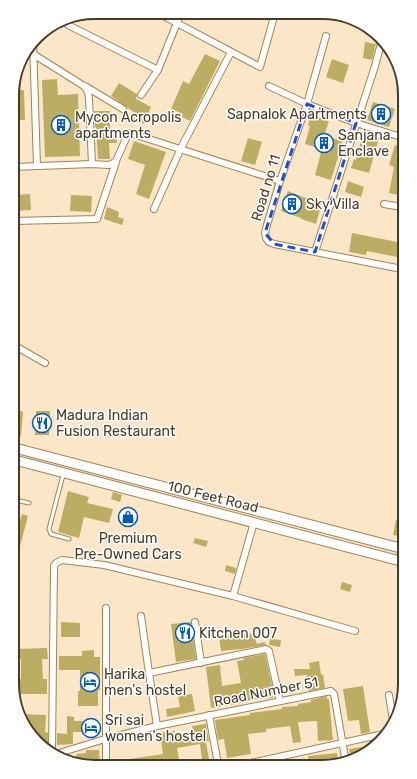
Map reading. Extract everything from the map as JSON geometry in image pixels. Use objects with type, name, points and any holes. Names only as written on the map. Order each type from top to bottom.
[{"type":"main road","name":"100 Feet Road","points":[[19,449],[398,547]]},
{"type":"main road","name":"100 Feet Road","points":[[19,461],[398,560]]},
{"type":"street","points":[[169,19],[260,67],[273,19]]},
{"type":"street","points":[[142,95],[158,70],[180,19]]},
{"type":"street","points":[[67,24],[158,70]]},
{"type":"street","name":"Road no 11","points":[[326,36],[306,104],[280,181],[266,229],[266,238],[269,242],[274,244],[398,269]]},
{"type":"street","points":[[315,252],[380,46]]},
{"type":"street","points":[[154,209],[181,148],[231,52]]},
{"type":"street","points":[[33,54],[124,109]]},
{"type":"street","points":[[33,54],[37,166]]},
{"type":"street","points":[[84,86],[88,92],[89,99],[92,164]]},
{"type":"street","points":[[269,86],[306,104],[356,123],[398,136]]},
{"type":"street","points":[[19,221],[97,220],[116,161],[128,134],[130,133],[181,148],[280,181]]},
{"type":"street","points":[[19,167],[92,164],[108,165],[116,161]]},
{"type":"street","points":[[384,204],[398,206]]},
{"type":"street","points":[[19,347],[45,363]]},
{"type":"street","points":[[233,596],[254,522]]},
{"type":"street","points":[[52,746],[54,566],[62,560],[104,565],[233,596],[355,631]]},
{"type":"street","points":[[106,608],[106,760]]},
{"type":"street","points":[[141,616],[157,726]]},
{"type":"street","points":[[195,622],[200,663]]},
{"type":"street","points":[[149,673],[267,649],[270,651],[280,701]]},
{"type":"street","name":"Road Number 51","points":[[62,752],[105,739],[157,726],[333,691],[343,744]]},
{"type":"street","points":[[389,695],[392,713]]},
{"type":"street","points":[[209,715],[217,760]]},
{"type":"street","points":[[265,760],[377,736]]},
{"type":"street","points":[[343,744],[345,757]]},
{"type":"lane","points":[[64,473],[49,529],[51,534],[69,539]]},
{"type":"lane","points":[[19,501],[29,503]]},
{"type":"highlighted area","points":[[307,104],[356,123],[315,252],[274,244],[265,233]]},
{"type":"building","points":[[365,42],[376,44],[372,60],[363,58]]},
{"type":"building","points":[[205,54],[220,61],[190,121],[182,117],[183,114],[171,109],[183,81],[189,84]]},
{"type":"building","points":[[332,59],[349,65],[343,83],[326,77]]},
{"type":"building","name":"Mycon Acropolis apartments","points":[[57,79],[58,95],[78,94],[80,156],[45,157],[42,80]]},
{"type":"building","points":[[119,83],[137,94],[136,99],[151,107],[144,124],[132,119],[135,113],[111,96]]},
{"type":"building","points":[[20,90],[24,90],[25,120],[19,120]]},
{"type":"building","name":"Sapnalok Apartments","points":[[373,102],[395,109],[389,127],[367,120]]},
{"type":"building","points":[[94,111],[110,111],[110,133],[117,133],[117,143],[109,143],[110,159],[98,159]]},
{"type":"building","points":[[311,115],[329,121],[324,136],[343,141],[331,180],[315,175],[322,149],[305,144],[310,126],[308,125]]},
{"type":"building","points":[[363,133],[379,138],[369,173],[351,168],[354,159],[356,160]]},
{"type":"building","points":[[248,138],[262,142],[255,165],[241,161]]},
{"type":"building","points":[[134,141],[166,152],[149,199],[136,194],[145,165],[128,159]]},
{"type":"building","points":[[395,145],[398,146],[398,195],[389,193],[394,167],[389,165]]},
{"type":"building","points":[[348,181],[364,187],[361,197],[345,192]]},
{"type":"building","points":[[288,191],[322,202],[316,224],[281,211]]},
{"type":"building","points":[[30,194],[31,210],[19,211],[19,195]]},
{"type":"building","points":[[71,195],[92,196],[91,212],[70,211]]},
{"type":"building","points":[[107,207],[119,212],[118,217],[124,219],[122,225],[104,219]]},
{"type":"building","points":[[352,233],[398,242],[398,257],[367,251],[366,255],[349,252]]},
{"type":"building","points":[[19,410],[23,412],[21,436],[19,435]]},
{"type":"building","name":"Madura Indian Fusion Restaurant","points":[[36,411],[50,411],[49,435],[35,435]]},
{"type":"building","points":[[68,491],[89,497],[87,503],[113,509],[109,523],[84,517],[79,538],[58,532]]},
{"type":"building","points":[[113,492],[122,495],[120,502],[111,499]]},
{"type":"building","points":[[22,514],[28,516],[19,550],[19,524]]},
{"type":"building","points":[[396,520],[398,521],[398,536],[393,535]]},
{"type":"building","points":[[195,538],[208,541],[206,547],[193,543]]},
{"type":"building","points":[[226,565],[236,568],[235,574],[225,571]]},
{"type":"building","points":[[342,582],[352,585],[350,592],[340,589]]},
{"type":"building","points":[[61,622],[80,623],[80,637],[61,637]]},
{"type":"building","points":[[191,622],[196,659],[176,662],[171,624]]},
{"type":"building","points":[[251,633],[252,638],[255,638],[257,644],[265,642],[266,645],[221,651],[219,636],[237,634],[237,636]]},
{"type":"building","points":[[270,639],[281,640],[280,647],[269,645]]},
{"type":"building","points":[[47,648],[48,659],[42,659],[43,679],[47,679],[47,694],[20,694],[21,659],[19,659],[19,649]]},
{"type":"building","points":[[94,650],[94,657],[100,657],[100,690],[98,690],[98,706],[78,706],[80,670],[59,670],[59,656],[82,656],[82,651]]},
{"type":"building","points":[[265,654],[272,685],[273,698],[256,699],[211,708],[206,667],[220,665],[222,686],[241,683],[237,661],[244,660],[243,658]]},
{"type":"building","points":[[319,661],[325,688],[309,691],[307,675],[295,676],[294,669],[310,669],[309,663]]},
{"type":"building","points":[[363,686],[370,732],[361,734],[359,720],[348,721],[343,689]]},
{"type":"building","points":[[192,694],[195,711],[167,717],[166,709],[180,707],[178,696]]},
{"type":"building","points":[[327,696],[327,699],[329,699],[333,740],[318,741],[317,721],[298,722],[301,742],[293,743],[290,726],[266,729],[266,732],[248,734],[251,754],[227,758],[224,739],[218,740],[215,720],[250,715],[250,713],[282,709],[282,707],[298,706],[298,704],[311,702],[311,700]]},
{"type":"building","points":[[25,714],[46,715],[45,732],[48,733],[48,743],[41,738]]},
{"type":"building","points":[[67,716],[74,717],[74,721],[98,721],[98,732],[73,732],[73,744],[57,745],[57,733],[67,734]]},
{"type":"building","points":[[206,724],[209,741],[206,742],[209,760],[195,760],[202,759],[200,744],[177,748],[179,760],[130,760],[163,754],[160,733],[175,731],[175,735],[193,732],[192,726]]},
{"type":"building","points":[[365,746],[350,755],[349,749]]},
{"type":"building","points":[[86,750],[99,750],[100,760],[76,757],[76,754],[86,753]]},
{"type":"building","points":[[337,753],[338,759],[309,760],[308,756]]},
{"type":"place","name":"Sapnalok Apartments","points":[[381,114]]},
{"type":"place","name":"Mycon Acropolis apartments","points":[[61,125]]},
{"type":"place","name":"Sanjana Enclave","points":[[324,143]]},
{"type":"place","name":"Sky Villa","points":[[292,204]]},
{"type":"place","name":"Madura Indian Fusion Restaurant","points":[[42,423]]},
{"type":"place","name":"Premium Pre-Owned Cars","points":[[128,517]]},
{"type":"place","name":"Kitchen 007","points":[[185,633]]},
{"type":"place","name":"Harika men's hostel","points":[[90,682]]},
{"type":"place","name":"Sri sai women's hostel","points":[[91,728]]}]
